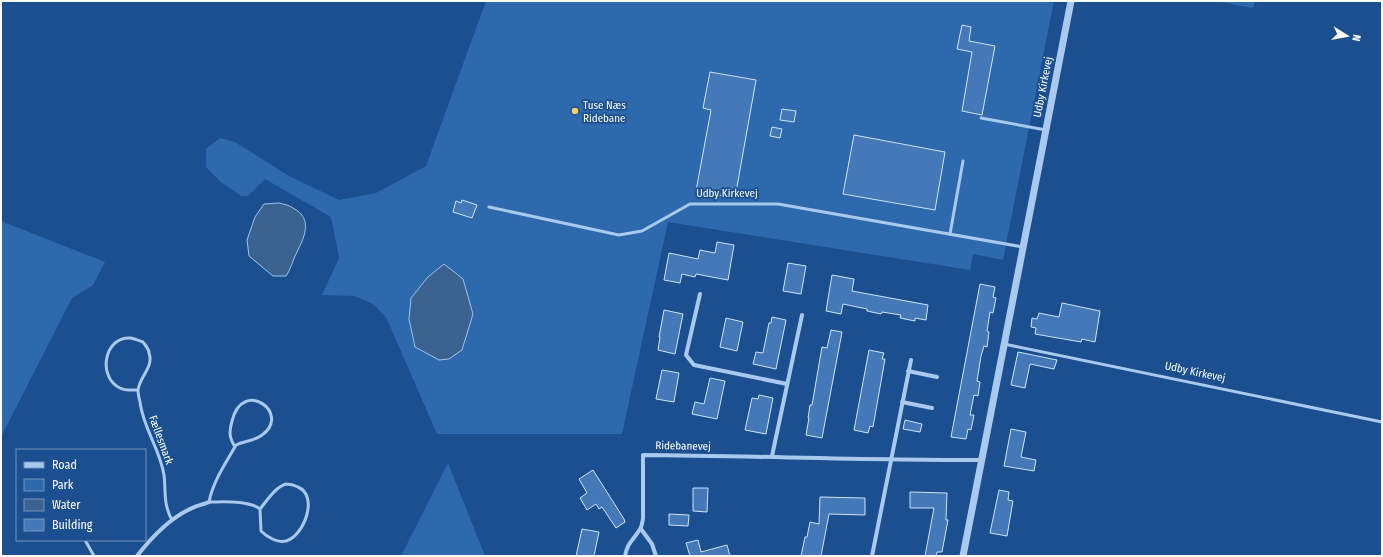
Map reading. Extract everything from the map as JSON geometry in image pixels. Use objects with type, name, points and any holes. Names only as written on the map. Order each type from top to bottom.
[{"type":"street","name":"Udby Kirkevej","points":[[963,556],[1071,1]]},
{"type":"street","points":[[700,294],[686,355],[694,364],[787,384]]},
{"type":"street","points":[[772,456],[802,315]]},
{"type":"street","points":[[872,556],[910,360]]},
{"type":"street","points":[[908,371],[937,376]]},
{"type":"street","points":[[902,402],[932,408]]},
{"type":"street","name":"Ridebanevej","points":[[625,556],[627,547],[640,529],[643,519],[643,455],[772,456],[891,460],[982,460]]},
{"type":"street","points":[[137,556],[154,536],[172,520],[189,509],[209,502]]},
{"type":"street","points":[[640,529],[652,544],[656,556]]},
{"type":"lane","points":[[981,118],[1046,130]]},
{"type":"lane","points":[[950,234],[963,161]]},
{"type":"lane","name":"Udby Kirkevej","points":[[488,207],[619,235],[642,231],[690,204],[778,204],[1023,247]]},
{"type":"lane","points":[[132,338],[143,342],[150,352],[150,366],[138,390],[120,389],[110,380],[105,366],[107,354],[113,345],[121,339],[132,338]]},
{"type":"lane","name":"Udby Kirkevej","points":[[1004,344],[1382,422]]},
{"type":"lane","name":"Fællesmark","points":[[138,390],[140,409],[145,427],[159,458],[164,475],[167,511],[172,520]]},
{"type":"lane","points":[[235,447],[230,439],[230,428],[233,415],[241,404],[247,401],[258,401],[265,404],[270,411],[272,419],[270,428],[263,435],[249,442],[240,443],[235,447],[220,473],[211,493],[209,502],[232,502],[256,506],[260,509]]},
{"type":"lane","points":[[286,484],[302,488],[307,496],[308,512],[303,526],[286,541],[278,541],[268,537],[261,531],[260,509],[278,489],[286,484]]},
{"type":"lane","points":[[86,541],[94,556]]},
{"type":"green space","points":[[486,1],[1054,1],[1003,260],[973,254],[970,270],[668,222],[622,434],[437,434],[386,317],[373,304],[354,296],[322,295],[339,258],[331,217],[265,179],[248,196],[241,196],[221,182],[206,167],[206,149],[220,138],[235,142],[289,176],[339,200],[376,193],[426,166]]},
{"type":"green space","points":[[1215,1],[1255,1],[1253,8]]},
{"type":"green space","points":[[1,221],[105,262],[93,285],[72,298],[1,437]]},
{"type":"green space","points":[[448,463],[485,556],[401,556]]},
{"type":"water","points":[[279,203],[290,206],[299,212],[305,223],[302,242],[286,276],[273,276],[249,256],[247,240],[255,217],[264,204]]},
{"type":"water","points":[[444,264],[463,279],[473,314],[462,350],[449,359],[439,360],[415,347],[409,319],[411,298],[428,277]]},
{"type":"building","points":[[962,25],[971,27],[969,41],[995,46],[982,115],[962,111],[972,52],[957,49]]},
{"type":"building","points":[[710,72],[756,80],[735,198],[696,191],[711,110],[703,108]]},
{"type":"building","points":[[782,109],[796,111],[794,122],[780,120]]},
{"type":"building","points":[[772,127],[782,129],[780,138],[770,136]]},
{"type":"building","points":[[854,135],[945,152],[935,210],[843,194]]},
{"type":"building","points":[[462,200],[477,205],[472,218],[453,212],[456,201],[461,203]]},
{"type":"building","points":[[717,242],[734,245],[728,280],[696,274],[695,277],[682,274],[680,283],[664,280],[669,253],[698,259],[700,250],[715,253]]},
{"type":"building","points":[[788,263],[806,266],[801,294],[783,291]]},
{"type":"building","points":[[832,275],[854,279],[852,291],[928,305],[926,320],[915,318],[915,321],[900,318],[901,315],[882,312],[881,314],[867,311],[867,309],[843,304],[841,314],[826,311]]},
{"type":"building","points":[[980,284],[995,287],[993,297],[996,298],[993,313],[990,312],[987,331],[989,332],[987,347],[984,346],[981,356],[977,381],[980,382],[978,396],[974,395],[970,415],[974,415],[971,430],[968,429],[966,439],[951,437]]},
{"type":"building","points":[[1062,303],[1100,311],[1095,342],[1082,339],[1081,342],[1035,334],[1036,328],[1031,327],[1032,318],[1037,319],[1039,313],[1059,317]]},
{"type":"building","points":[[664,310],[683,314],[675,354],[658,350]]},
{"type":"building","points":[[772,317],[786,320],[776,369],[753,364],[756,352],[763,353],[769,323],[771,323]]},
{"type":"building","points":[[726,318],[743,322],[737,351],[720,347]]},
{"type":"building","points":[[831,330],[842,332],[822,438],[806,435],[810,405],[812,405],[822,347],[827,348]]},
{"type":"building","points":[[869,350],[884,353],[882,359],[885,359],[873,427],[870,426],[868,433],[854,430]]},
{"type":"building","points":[[1018,352],[1057,360],[1054,369],[1030,364],[1025,388],[1011,385]]},
{"type":"building","points":[[662,370],[679,373],[674,402],[656,399]]},
{"type":"building","points":[[710,378],[725,381],[717,419],[692,414],[695,402],[704,404]]},
{"type":"building","points":[[759,395],[773,398],[766,434],[745,430],[752,398],[758,399]]},
{"type":"building","points":[[905,420],[922,424],[920,432],[903,429]]},
{"type":"building","points":[[1011,429],[1026,432],[1021,457],[1036,460],[1034,471],[1004,466]]},
{"type":"building","points":[[593,470],[624,519],[625,522],[616,528],[602,507],[599,509],[596,504],[587,510],[580,498],[587,493],[579,479]]},
{"type":"building","points":[[693,488],[708,488],[707,512],[693,511]]},
{"type":"building","points":[[999,490],[1009,492],[1008,500],[1013,501],[1007,536],[990,533]]},
{"type":"building","points":[[910,492],[947,493],[946,520],[948,520],[942,552],[937,552],[936,556],[925,556],[934,508],[910,508]]},
{"type":"building","points":[[820,497],[865,498],[865,515],[829,514],[821,556],[801,556],[810,522],[819,524]]},
{"type":"building","points":[[669,514],[689,515],[688,526],[669,525]]},
{"type":"building","points":[[582,529],[599,532],[594,556],[576,556]]},
{"type":"building","points":[[698,540],[701,552],[727,545],[730,556],[690,556],[686,543]]},
{"type":"place","name":"Tuse Næs Ridebane","points":[[575,111]]}]
